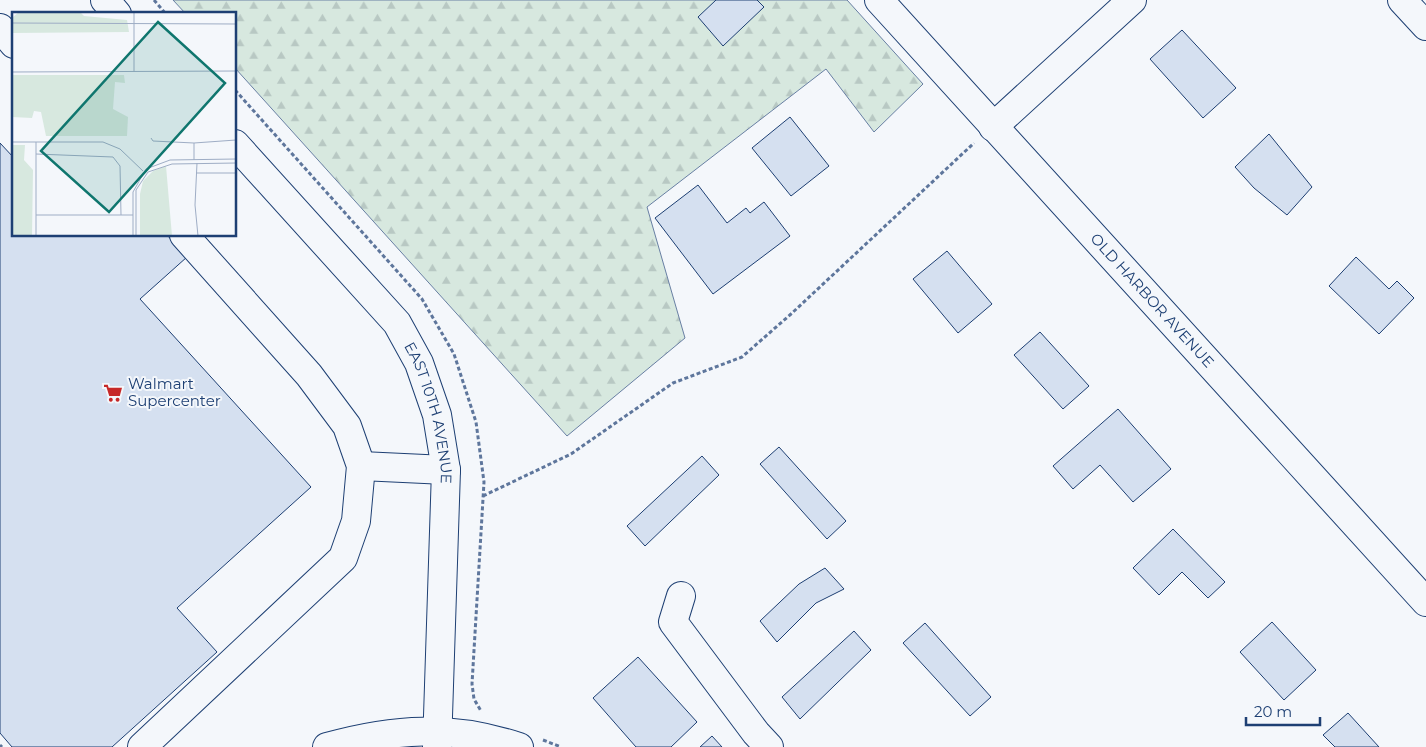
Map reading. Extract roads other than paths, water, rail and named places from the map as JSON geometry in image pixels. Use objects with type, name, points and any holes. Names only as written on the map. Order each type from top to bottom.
[{"type":"street","points":[[105,0],[115,12]]},
{"type":"street","name":"OLD HARBOR AVENUE","points":[[879,0],[992,127],[1426,602]]},
{"type":"street","points":[[992,127],[1132,0]]},
{"type":"street","points":[[1402,0],[1426,26]]},
{"type":"street","points":[[0,28],[12,42]]},
{"type":"street","name":"EAST 10TH AVENUE","points":[[236,145],[397,323],[419,363],[437,416],[446,470],[438,739]]},
{"type":"street","points":[[142,747],[342,558],[356,521],[361,466],[347,426],[309,375],[185,236]]},
{"type":"street","points":[[361,466],[446,470]]},
{"type":"street","points":[[681,596],[672,622],[756,733],[769,747]]},
{"type":"street","points":[[327,747],[378,735],[438,739],[468,734],[519,747]]},
{"type":"place","name":"Walmart Supercenter","points":[[113,393]]}]
